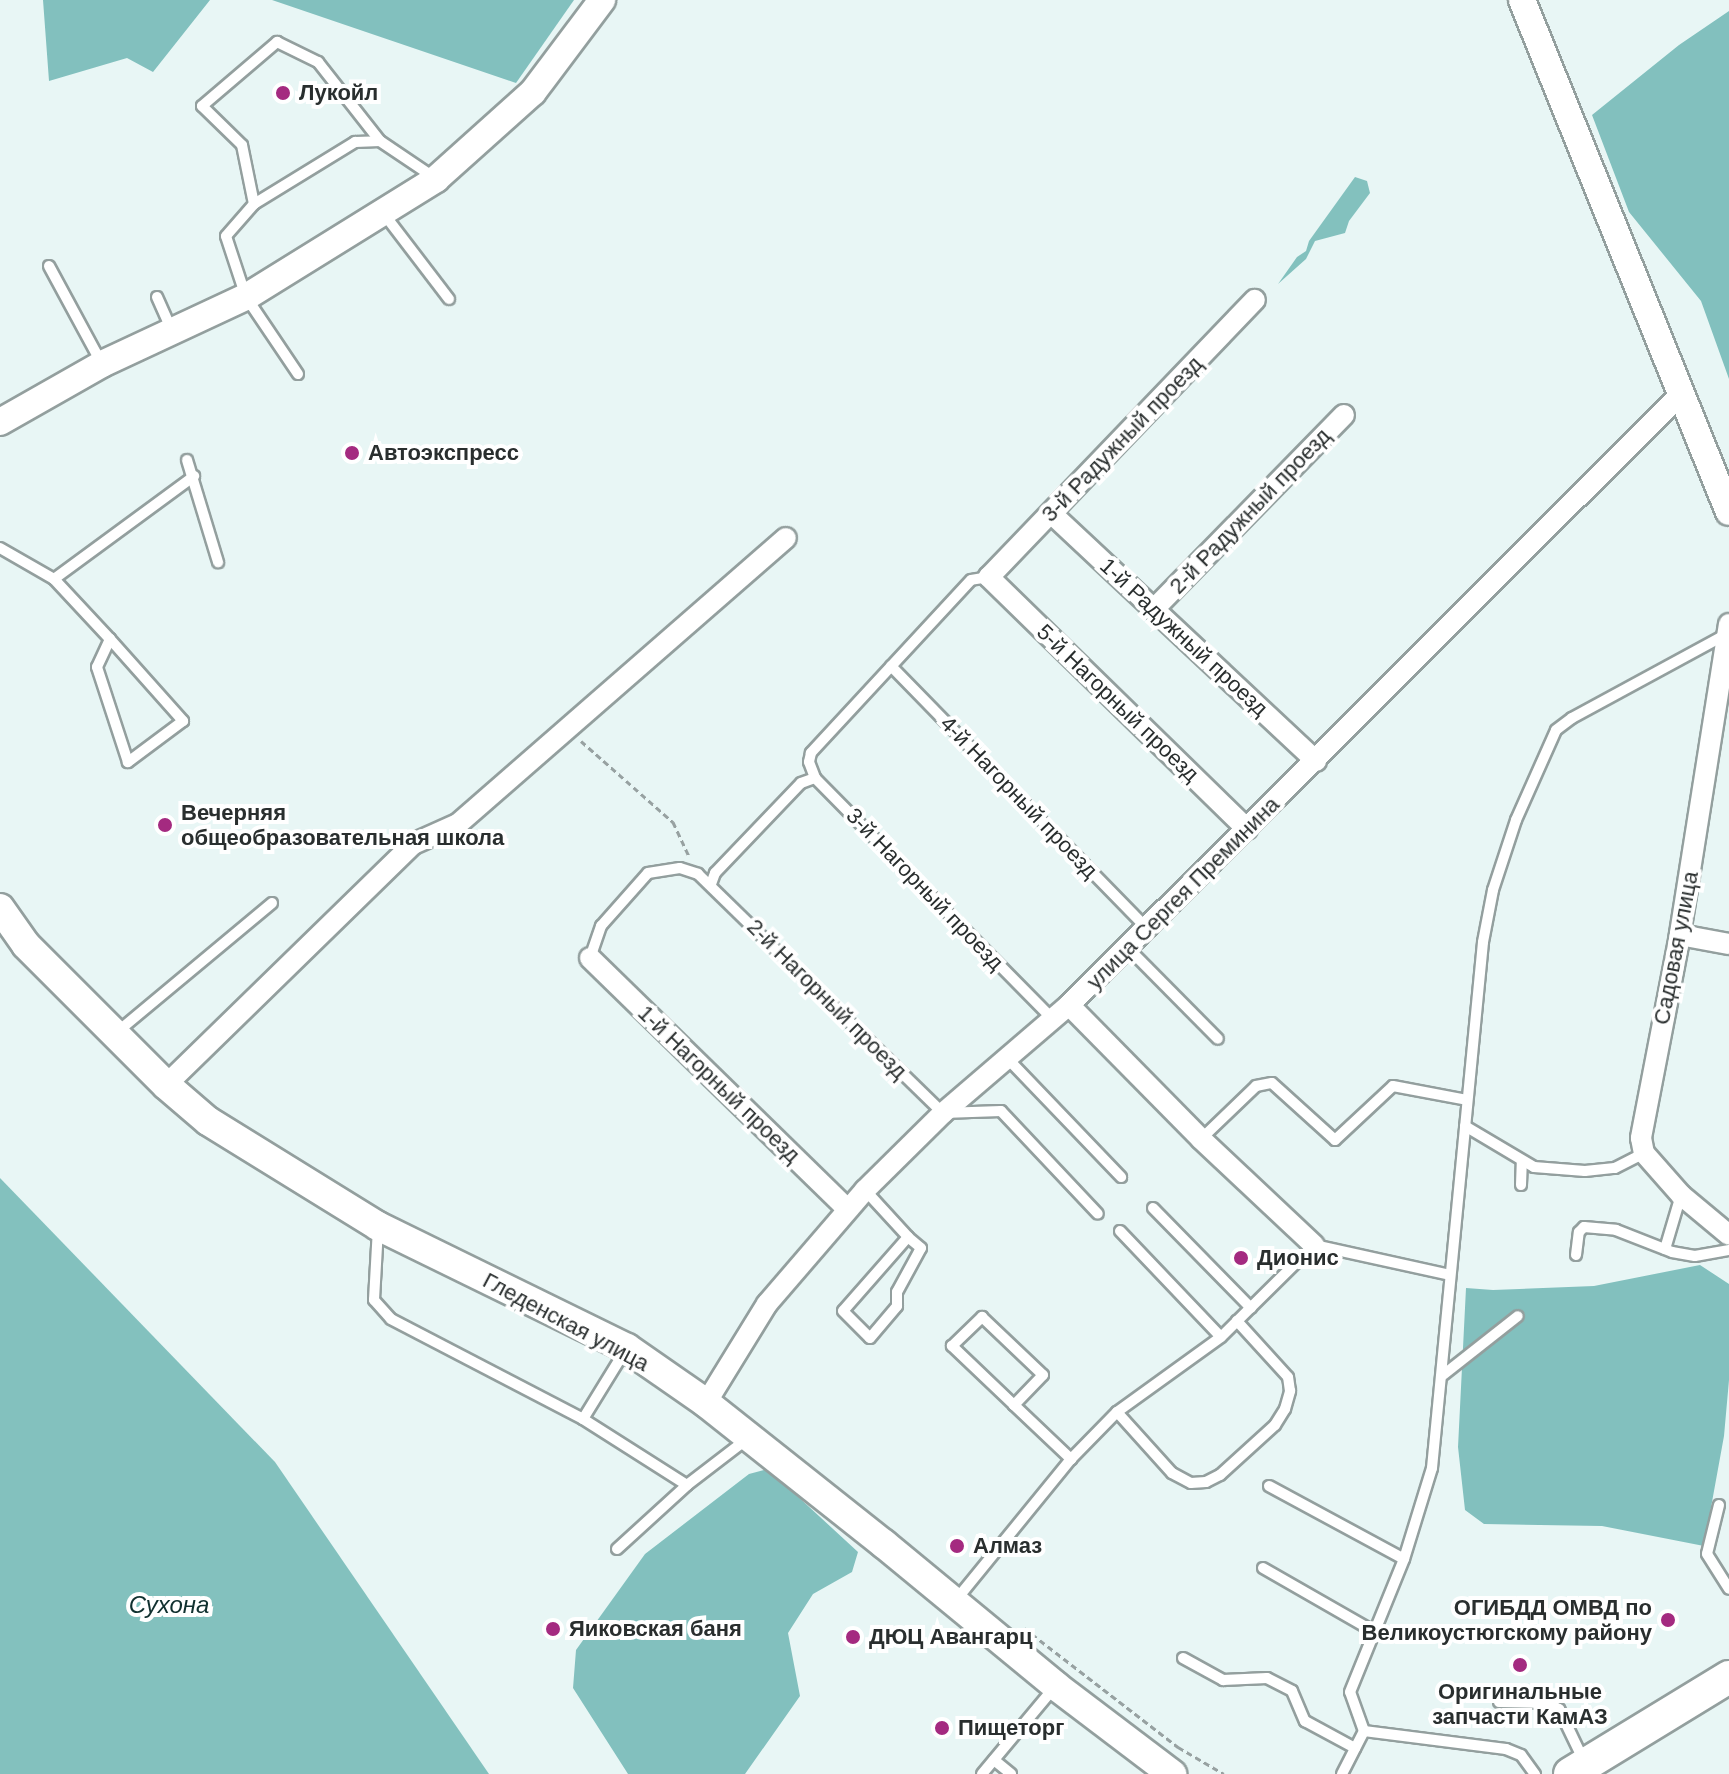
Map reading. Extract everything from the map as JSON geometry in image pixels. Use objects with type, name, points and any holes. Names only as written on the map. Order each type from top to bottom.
[{"type":"main road","name":"Гледенская улица","points":[[0,908],[26,945],[166,1085],[208,1121],[378,1226],[627,1348],[706,1403],[1056,1686],[1172,1774]]},
{"type":"main road","points":[[1581,1771],[1729,1677]]},
{"type":"street","points":[[0,422],[102,364],[246,297],[436,179],[533,92],[602,0]]},
{"type":"street","points":[[1522,0],[1679,396],[1729,512]]},
{"type":"street","name":"3-й Радужный проезд","points":[[989,577],[1255,300]]},
{"type":"street","name":"улица Сергея Преминина","points":[[706,1403],[767,1304],[865,1190],[943,1113],[1069,1005],[1679,396]]},
{"type":"street","name":"2-й Радужный проезд","points":[[1155,608],[1344,415]]},
{"type":"street","name":"1-й Радужный проезд","points":[[1051,513],[1316,761]]},
{"type":"street","points":[[166,1085],[413,844],[458,824],[786,538]]},
{"type":"street","name":"5-й Нагорный проезд","points":[[989,577],[1247,829]]},
{"type":"street","name":"Садовая улица","points":[[1644,1153],[1641,1124],[1721,725],[1727,630]]},
{"type":"street","points":[[1680,935],[1729,944]]},
{"type":"street","name":"1-й Нагорный проезд","points":[[590,958],[847,1209]]},
{"type":"street","points":[[1069,1005],[1201,1139],[1314,1245]]},
{"type":"street","points":[[1644,1153],[1681,1195],[1729,1235]]},
{"type":"lane","points":[[254,204],[242,145],[202,106],[277,42],[318,62],[380,141],[436,179]]},
{"type":"lane","points":[[298,374],[246,297],[226,236],[254,204],[355,142],[380,141]]},
{"type":"lane","points":[[384,214],[449,299]]},
{"type":"lane","points":[[49,266],[102,364]]},
{"type":"lane","points":[[157,297],[172,330]]},
{"type":"lane","points":[[187,460],[218,562]]},
{"type":"lane","points":[[54,579],[194,476]]},
{"type":"lane","points":[[0,548],[54,579],[110,639],[183,721],[128,762],[97,667],[110,639]]},
{"type":"lane","points":[[711,884],[715,873],[801,783],[815,778],[809,762],[811,753],[971,580],[989,577]]},
{"type":"lane","points":[[1342,1774],[1364,1731],[1350,1692],[1404,1559],[1432,1468],[1483,942],[1493,890],[1516,820],[1556,730],[1727,630]]},
{"type":"lane","name":"4-й Нагорный проезд","points":[[891,666],[1147,928]]},
{"type":"lane","name":"3-й Нагорный проезд","points":[[815,778],[1053,1019]]},
{"type":"lane","points":[[590,958],[601,926],[648,873],[680,868],[698,874]]},
{"type":"lane","name":"2-й Нагорный проезд","points":[[698,874],[943,1113]]},
{"type":"lane","points":[[115,1034],[272,903]]},
{"type":"lane","points":[[1127,947],[1218,1039]]},
{"type":"lane","points":[[1007,1058],[1121,1177]]},
{"type":"lane","points":[[1201,1139],[1256,1086],[1272,1083],[1335,1140],[1393,1086],[1467,1100]]},
{"type":"lane","points":[[943,1113],[1001,1111],[1098,1214]]},
{"type":"lane","points":[[1465,1126],[1534,1167],[1585,1171],[1615,1168],[1644,1153]]},
{"type":"lane","points":[[1521,1185],[1522,1161]]},
{"type":"lane","points":[[865,1190],[921,1248],[897,1292],[897,1306],[870,1338],[843,1311],[908,1237]]},
{"type":"lane","points":[[1665,1249],[1681,1195]]},
{"type":"lane","points":[[1153,1208],[1251,1308]]},
{"type":"lane","points":[[378,1226],[374,1300],[391,1319],[583,1419],[687,1485]]},
{"type":"lane","points":[[1576,1255],[1579,1232],[1584,1227],[1616,1230],[1665,1249],[1695,1256],[1729,1250]]},
{"type":"lane","points":[[1120,1231],[1221,1337]]},
{"type":"lane","points":[[954,1602],[1071,1459],[1117,1412],[1221,1337],[1314,1245],[1450,1275]]},
{"type":"lane","points":[[1443,1375],[1518,1316]]},
{"type":"lane","points":[[1014,1405],[1043,1375],[982,1317],[952,1346],[1014,1405],[1071,1459]]},
{"type":"lane","points":[[1117,1412],[1172,1473],[1191,1483],[1206,1482],[1220,1475],[1275,1425],[1285,1409],[1290,1391],[1288,1377],[1237,1321]]},
{"type":"lane","points":[[583,1419],[627,1348]]},
{"type":"lane","points":[[617,1549],[687,1485],[749,1438]]},
{"type":"lane","points":[[1269,1486],[1404,1559]]},
{"type":"lane","points":[[1719,1505],[1707,1554],[1729,1589]]},
{"type":"lane","points":[[1263,1568],[1373,1631]]},
{"type":"lane","points":[[1183,1658],[1223,1680],[1267,1678],[1292,1691],[1305,1721],[1355,1748]]},
{"type":"lane","points":[[982,1774],[1056,1686]]},
{"type":"lane","points":[[1499,1702],[1548,1703],[1559,1709],[1581,1771]]},
{"type":"lane","points":[[1364,1731],[1506,1749],[1521,1755],[1535,1774]]},
{"type":"lane","points":[[994,1760],[1011,1774]]},
{"type":"path","points":[[568,729],[673,822],[698,874]]},
{"type":"path","points":[[1019,1624],[1178,1747],[1224,1774]]},
{"type":"shaded area","points":[[43,0],[210,0],[153,72],[127,58],[49,81]]},
{"type":"shaded area","points":[[272,0],[574,0],[516,83]]},
{"type":"shaded area","points":[[1729,11],[1729,379],[1701,301],[1629,212],[1592,115],[1679,45]]},
{"type":"shaded area","points":[[1700,1265],[1729,1284],[1729,1380],[1724,1436],[1704,1546],[1602,1526],[1484,1524],[1465,1510],[1458,1447],[1466,1288],[1493,1290],[1594,1286]]},
{"type":"shaded area","points":[[768,1469],[858,1552],[852,1572],[813,1594],[788,1633],[800,1696],[745,1774],[628,1774],[573,1688],[576,1650],[645,1554],[749,1474]]},
{"type":"water","points":[[1355,177],[1367,181],[1370,193],[1349,221],[1345,233],[1315,241],[1306,259],[1278,284],[1297,257],[1306,251],[1309,241]]},
{"type":"water","name":"Сухона","points":[[0,1178],[275,1462],[489,1774],[0,1774]]},
{"type":"place","name":"Лукойл","points":[[283,93]]},
{"type":"place","name":"Автоэкспресс","points":[[352,453]]},
{"type":"place","name":"Вечерняя общеобразовательная школа","points":[[165,825]]},
{"type":"place","name":"Дионис","points":[[1241,1258]]},
{"type":"place","name":"Алмаз","points":[[957,1546]]},
{"type":"place","name":"ОГИБДД ОМВД по Великоустюгскому району","points":[[1668,1620]]},
{"type":"place","name":"Яиковская баня","points":[[553,1629]]},
{"type":"place","name":"ДЮЦ Авангарц","points":[[853,1637]]},
{"type":"place","name":"Оригинальные запчасти КамАЗ","points":[[1520,1665]]},
{"type":"place","name":"Пищеторг","points":[[942,1728]]}]
